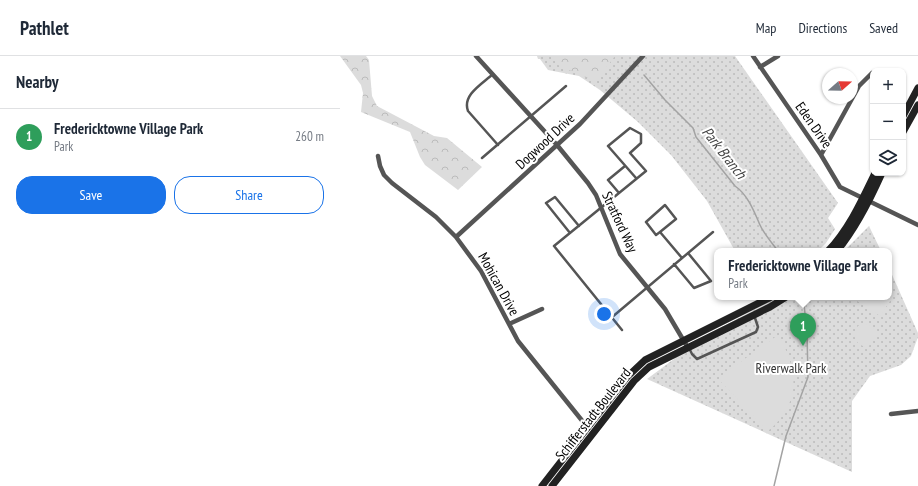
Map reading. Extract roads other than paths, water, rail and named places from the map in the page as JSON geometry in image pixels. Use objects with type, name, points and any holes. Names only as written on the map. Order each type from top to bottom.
[{"type":"main road","points":[[906,110],[918,88]]},
{"type":"main road","points":[[906,127],[918,105]]},
{"type":"main road","points":[[831,248],[866,200],[874,176]]},
{"type":"main road","points":[[840,248],[844,243],[880,176]]},
{"type":"main road","name":"Schifferstadt Boulevard","points":[[542,486],[627,377],[639,365],[645,360],[683,340],[765,300]]},
{"type":"main road","name":"Schifferstadt Boulevard","points":[[552,486],[634,381],[649,367],[754,316],[781,300]]},
{"type":"street","name":"Stratford Way","points":[[476,56],[557,145],[588,183],[596,195],[620,254],[664,309],[688,348]]},
{"type":"street","name":"Dogwood Drive","points":[[456,237],[580,124],[643,56]]},
{"type":"street","name":"Eden Drive","points":[[753,56],[821,155],[840,187],[918,225]]},
{"type":"street","points":[[760,67],[778,56]]},
{"type":"street","points":[[821,155],[860,86],[870,75]]},
{"type":"street","name":"Mohican Drive","points":[[378,156],[384,175],[436,217],[456,237],[482,271],[518,342],[593,434]]},
{"type":"street","points":[[509,324],[542,309]]},
{"type":"street","points":[[891,414],[918,411]]},
{"type":"lane","points":[[493,74],[469,95],[466,101],[466,107],[498,145]]},
{"type":"lane","points":[[482,158],[566,86]]},
{"type":"lane","points":[[622,330],[554,246],[646,171],[630,153],[641,142],[641,134],[630,128],[608,146],[636,178]]},
{"type":"lane","points":[[619,193],[608,180],[626,166]]},
{"type":"lane","points":[[570,233],[546,203],[555,197],[579,226]]},
{"type":"lane","points":[[665,205],[676,219],[660,232],[656,235],[646,222],[665,205]]},
{"type":"lane","points":[[660,232],[682,258]]},
{"type":"lane","points":[[612,318],[713,232]]},
{"type":"lane","points":[[674,264],[694,288],[711,281],[688,253]]},
{"type":"lane","points":[[688,348],[697,359],[756,332],[758,327],[754,316]]},
{"type":"waterway","name":"Park Branch","points":[[644,75],[665,100],[693,128],[696,137],[735,186],[744,194],[764,232],[776,248]]},
{"type":"waterway","name":"Park Branch","points":[[774,486],[786,436],[808,377],[807,333],[804,304]]},
{"type":"place","name":"Fredericktowne Village Park","points":[[803,346]]},
{"type":"park label","name":"Riverwalk Park","points":[[791,368]]}]
